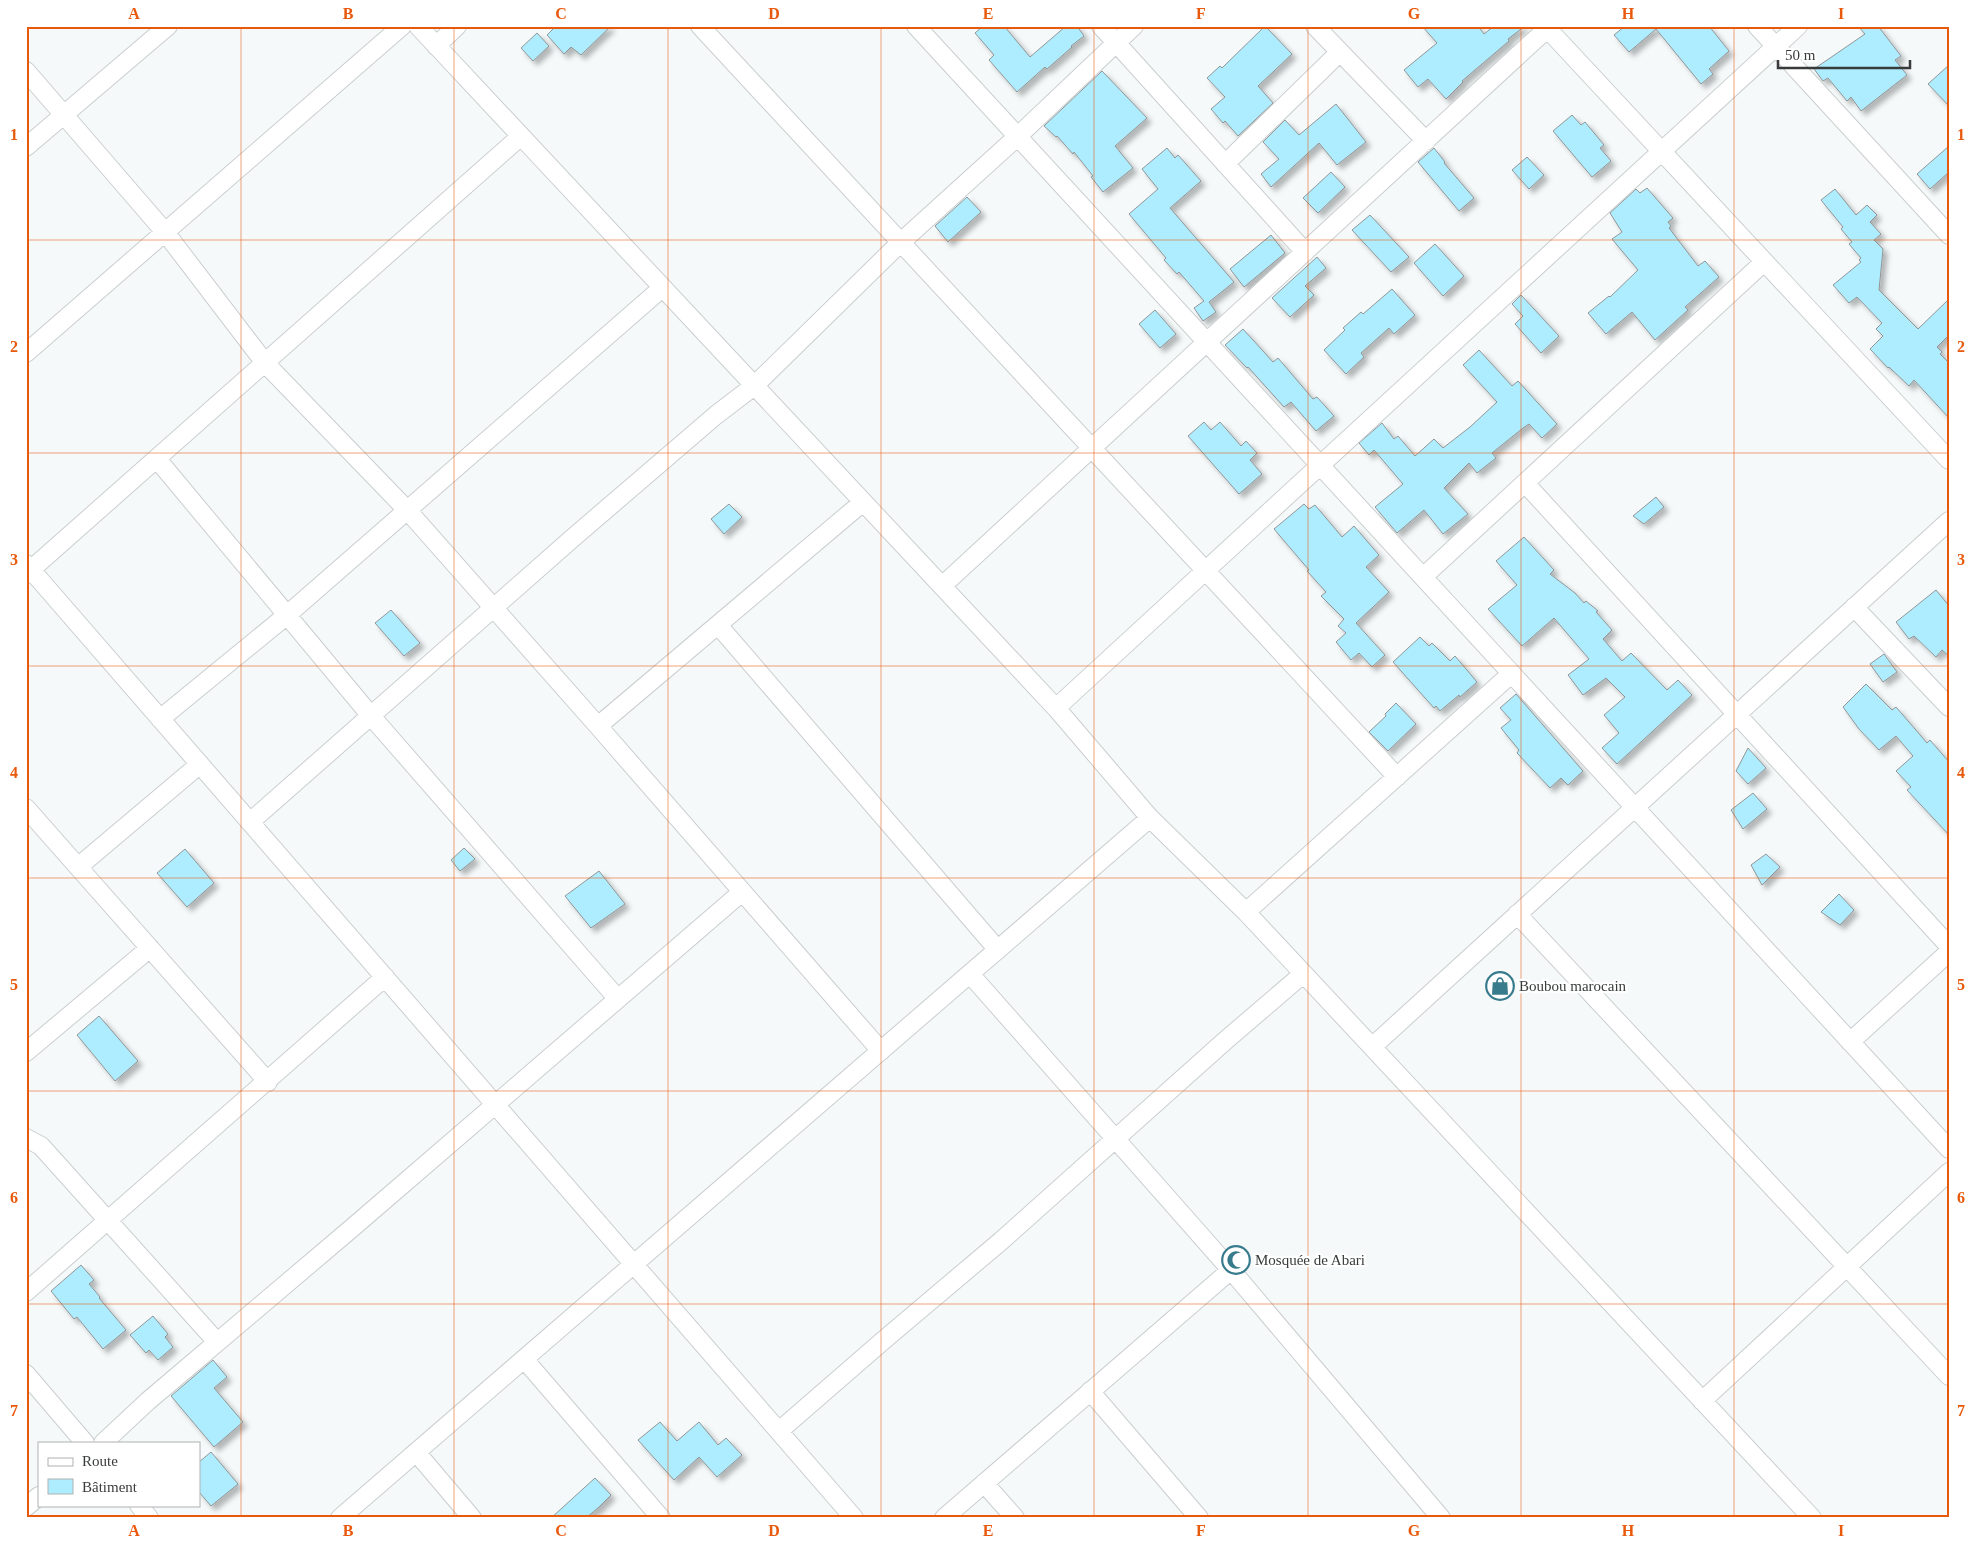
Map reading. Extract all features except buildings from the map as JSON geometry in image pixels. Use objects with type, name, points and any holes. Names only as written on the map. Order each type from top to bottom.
[{"type":"street","points":[[26,147],[168,26]]},
{"type":"street","points":[[26,352],[402,26]]},
{"type":"street","points":[[418,26],[1056,708],[1150,818],[1246,912],[1812,1518]]},
{"type":"street","points":[[436,46],[458,26]]},
{"type":"street","points":[[700,26],[1397,777]]},
{"type":"street","points":[[916,26],[1949,1149]]},
{"type":"street","points":[[1101,26],[1305,252]]},
{"type":"street","points":[[250,822],[716,415],[754,386],[900,242],[1017,137],[1134,26]]},
{"type":"street","points":[[1315,26],[1426,141]]},
{"type":"street","points":[[1757,26],[1949,235]]},
{"type":"street","points":[[1056,708],[1798,26]]},
{"type":"street","points":[[942,586],[1548,27],[1949,460]]},
{"type":"street","points":[[1225,164],[1340,52]]},
{"type":"street","points":[[26,71],[165,232],[265,363],[408,511],[881,1051]]},
{"type":"street","points":[[521,136],[157,459],[28,570],[200,764],[854,1518]]},
{"type":"street","points":[[1423,578],[1764,262]]},
{"type":"street","points":[[160,719],[288,615],[662,288]]},
{"type":"street","points":[[157,459],[371,716],[617,998]]},
{"type":"street","points":[[1525,483],[1949,946]]},
{"type":"street","points":[[598,726],[818,538],[863,502]]},
{"type":"street","points":[[1372,1046],[1949,521]]},
{"type":"street","points":[[1854,607],[1949,707]]},
{"type":"street","points":[[718,625],[998,950]]},
{"type":"street","points":[[1246,912],[1511,674]]},
{"type":"street","points":[[78,867],[200,764]]},
{"type":"street","points":[[340,1518],[1150,818]]},
{"type":"street","points":[[30,819],[78,867],[268,1082]]},
{"type":"street","points":[[104,1442],[217,1342],[742,892]]},
{"type":"street","points":[[1517,914],[1949,1376]]},
{"type":"street","points":[[26,1052],[150,948]]},
{"type":"street","points":[[1850,1042],[1949,952]]},
{"type":"street","points":[[970,974],[1231,1270],[1441,1518]]},
{"type":"street","points":[[779,1431],[1001,1241],[1115,1138],[1303,974]]},
{"type":"street","points":[[26,1292],[268,1082],[385,977]]},
{"type":"street","points":[[26,1138],[41,1146],[217,1342]]},
{"type":"street","points":[[1702,1401],[1949,1172]]},
{"type":"street","points":[[944,1518],[1231,1270]]},
{"type":"street","points":[[524,1359],[662,1518]]},
{"type":"street","points":[[26,1374],[84,1442]]},
{"type":"street","points":[[1090,1391],[1199,1518]]},
{"type":"street","points":[[416,1452],[472,1518]]},
{"type":"street","points":[[984,1483],[1015,1518]]},
{"type":"street","points":[[26,1507],[38,1497]]},
{"type":"street","points":[[140,1506],[149,1518]]},
{"type":"place","name":"Boubou marocain","points":[[1500,986]]},
{"type":"place","name":"Mosquée de Abari","points":[[1236,1260]]}]
